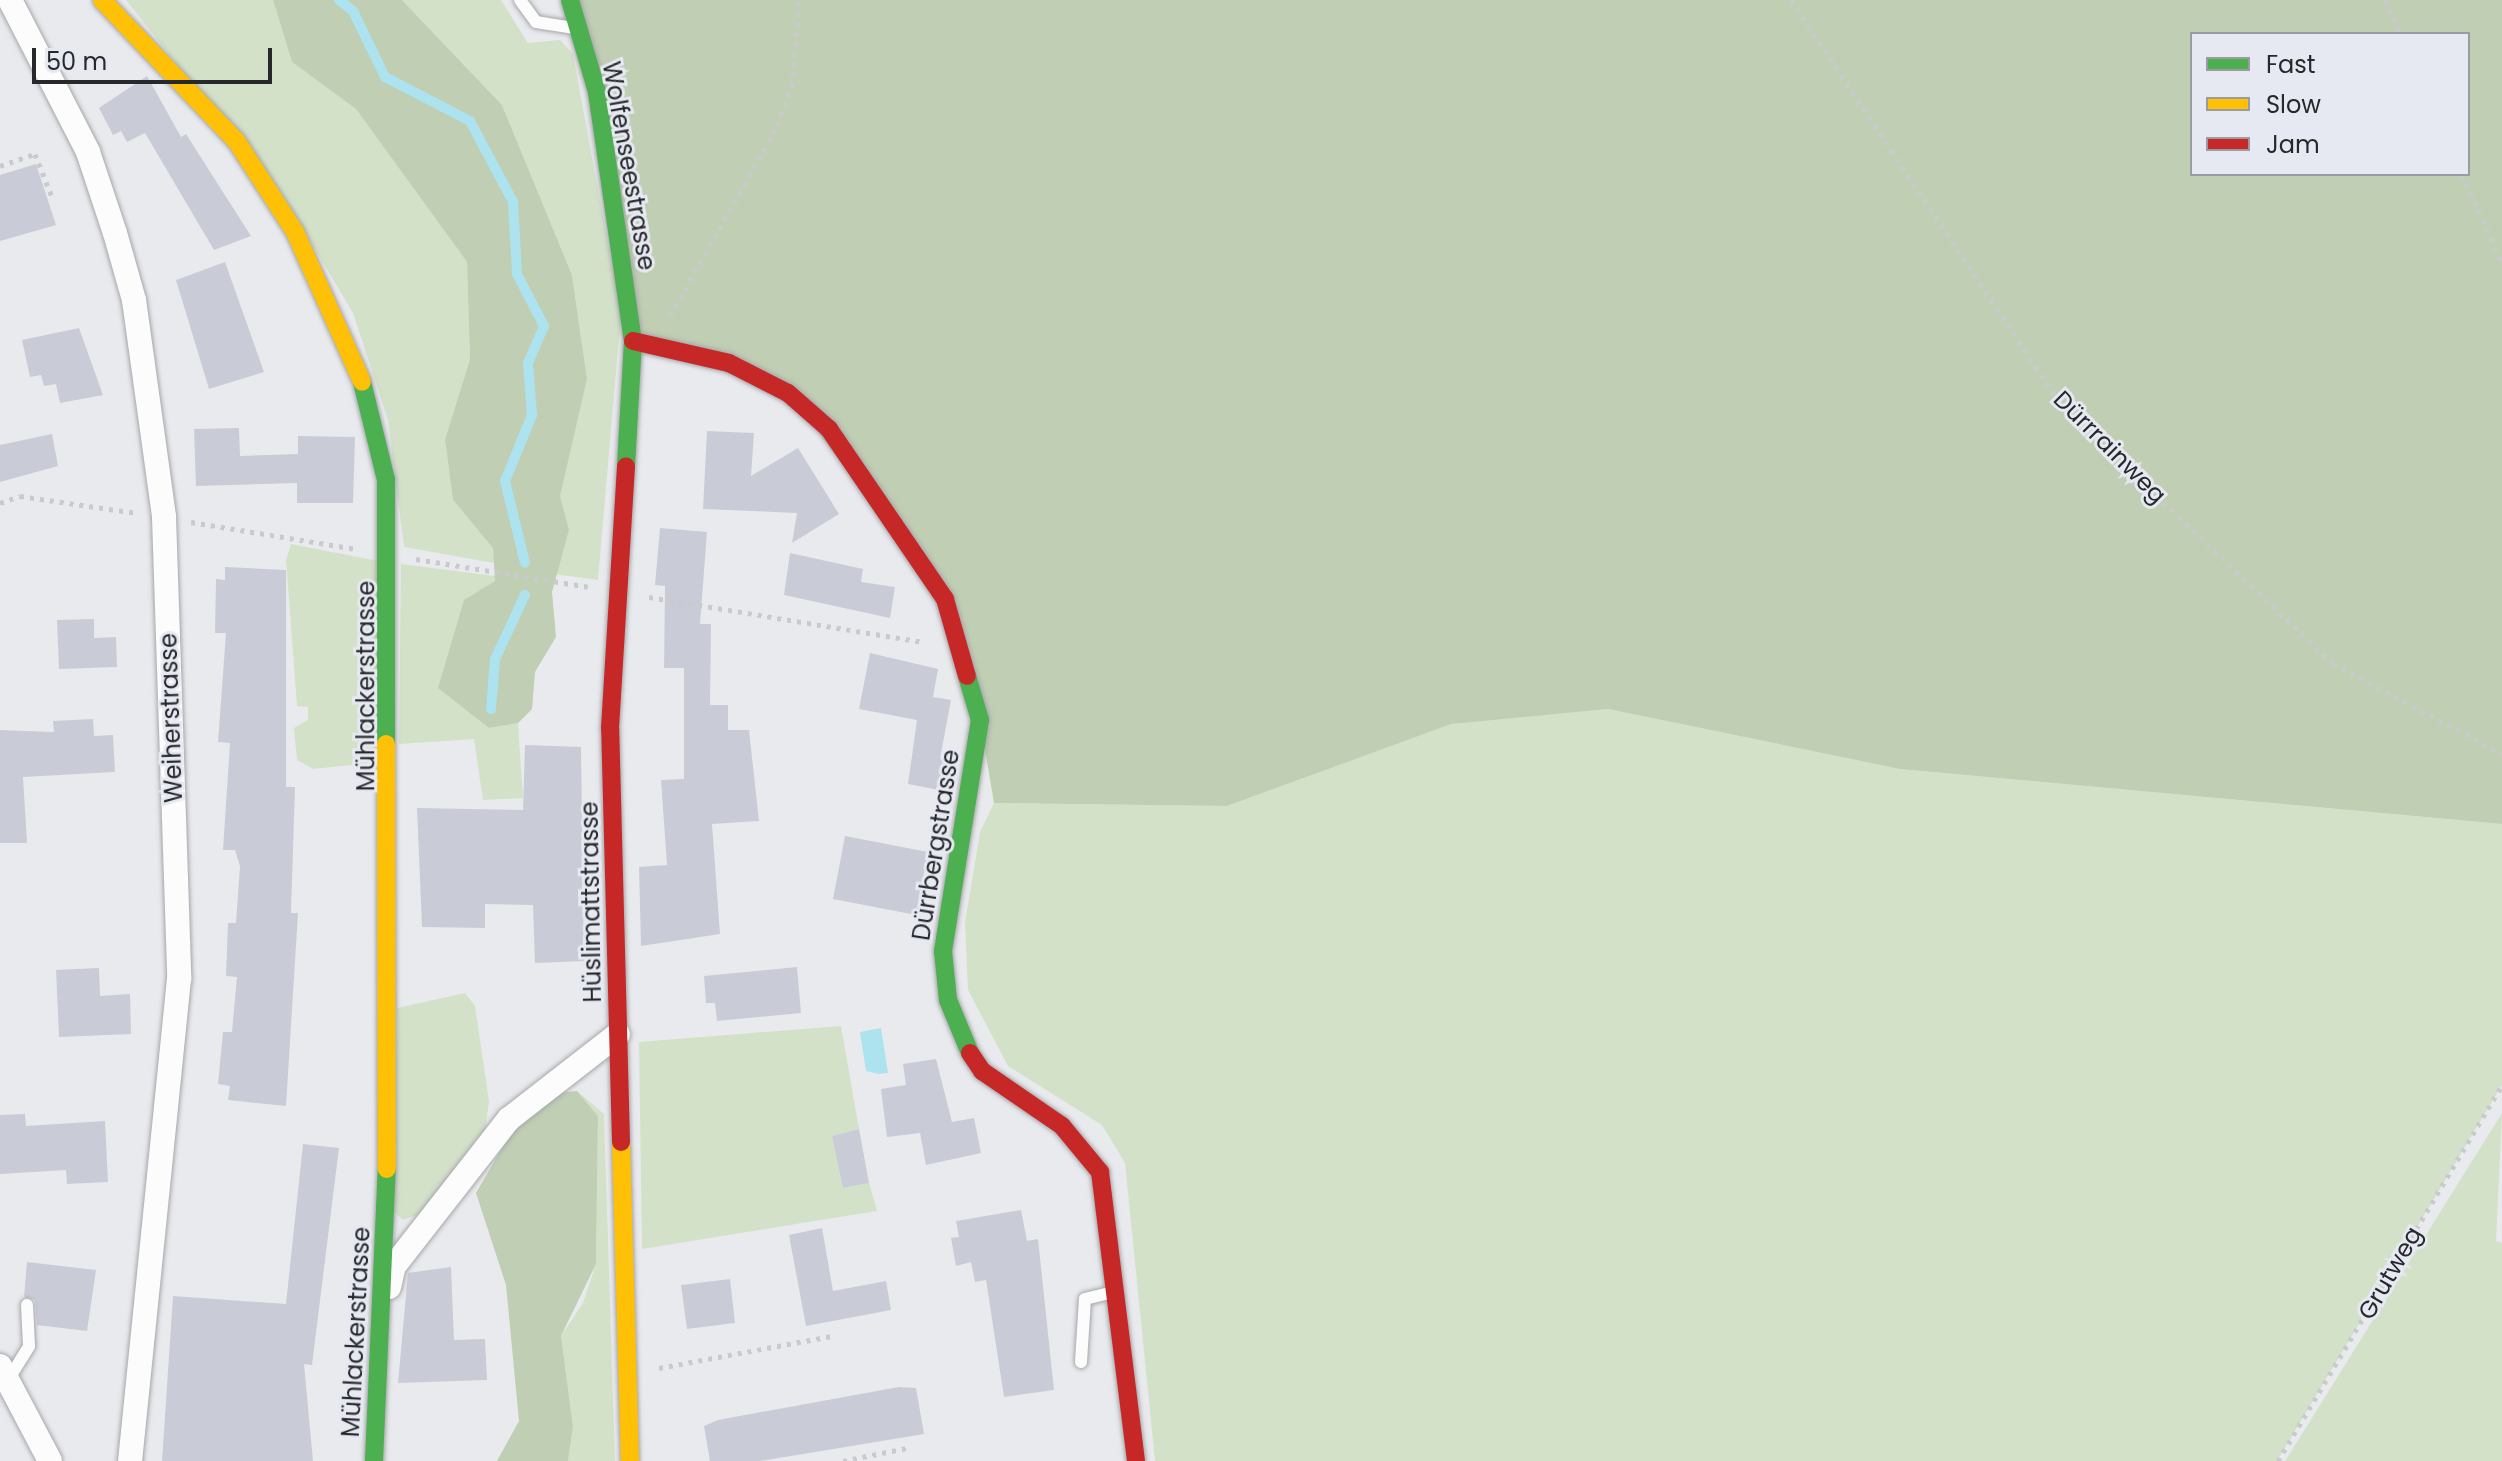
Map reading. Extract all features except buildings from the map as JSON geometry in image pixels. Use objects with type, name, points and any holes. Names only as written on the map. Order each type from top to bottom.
[{"type":"street","name":"Weiherstrasse","points":[[10,0],[88,152],[115,233],[134,300],[164,517],[179,979],[130,1461]]},
{"type":"street","name":"Mühlackerstrasse","points":[[102,0],[237,142],[302,245],[372,404],[391,554],[383,1317],[374,1461]]},
{"type":"street","name":"Wolfenseestrasse","points":[[570,0],[597,92],[633,341]]},
{"type":"street","name":"Dürrbergstrasse","points":[[633,341],[729,363],[788,393],[829,429],[945,599],[980,720],[955,849],[943,951],[948,1000],[957,1034],[982,1071],[1062,1126],[1100,1172],[1136,1461]]},
{"type":"street","name":"Hüslimattstrasse","points":[[630,1461],[610,728],[633,341]]},
{"type":"street","points":[[383,1317],[394,1266],[509,1119],[618,1034]]},
{"type":"street","points":[[4,1373],[50,1461]]},
{"type":"lane","points":[[520,0],[536,22],[578,28]]},
{"type":"lane","points":[[533,0],[536,22]]},
{"type":"lane","points":[[1081,1362],[1085,1299],[1113,1292]]},
{"type":"lane","points":[[4,1373],[29,1346],[27,1305]]},
{"type":"path","points":[[653,346],[773,134],[792,86],[799,0]]},
{"type":"path","name":"Dürrrainweg","points":[[1791,0],[2062,406],[2333,663],[2502,754]]},
{"type":"path","points":[[2385,0],[2399,32]]},
{"type":"path","points":[[0,166],[35,154],[52,197]]},
{"type":"path","points":[[2463,176],[2502,264]]},
{"type":"path","points":[[0,503],[20,496],[164,517]]},
{"type":"path","points":[[618,592],[959,648]]},
{"type":"path","name":"Grutweg","points":[[2278,1461],[2502,1085]]},
{"type":"path","points":[[658,1368],[832,1336]]},
{"type":"path","points":[[843,1461],[907,1448]]},
{"type":"green space","points":[[126,0],[273,0],[292,62],[356,109],[467,262],[470,359],[445,441],[453,500],[493,548],[494,563],[404,547],[388,420],[353,313],[293,212]]},
{"type":"green space","points":[[273,0],[402,0],[502,105],[572,275],[587,379],[560,496],[569,530],[552,592],[556,637],[535,672],[532,709],[518,723],[489,728],[438,688],[464,600],[495,581],[493,548],[453,500],[445,440],[470,359],[467,262],[356,109],[292,62]]},
{"type":"green space","points":[[402,0],[501,0],[528,43],[560,40],[573,54],[621,314],[598,580],[554,574],[569,531],[559,496],[587,379],[572,275],[502,105]]},
{"type":"green space","points":[[570,0],[2502,0],[2502,824],[1900,769],[1608,709],[1451,724],[1227,806],[994,803],[980,720],[945,599],[788,393],[633,341]]},
{"type":"green space","points":[[291,544],[378,561],[378,762],[313,769],[297,760],[294,728],[308,720],[308,707],[297,706],[286,560]]},
{"type":"green space","points":[[401,564],[495,576],[489,728],[518,723],[523,798],[483,800],[474,739],[399,744]]},
{"type":"green space","points":[[1608,709],[1900,769],[2502,824],[2502,1085],[2277,1461],[1155,1461],[1125,1163],[1102,1125],[1008,1066],[968,990],[965,922],[980,832],[994,803],[1227,806],[1452,723]]},
{"type":"green space","points":[[465,993],[475,1006],[489,1101],[485,1131],[418,1215],[403,1220],[394,1212],[397,1008]]},
{"type":"green space","points":[[841,1026],[859,1129],[833,1136],[843,1188],[869,1183],[877,1211],[642,1249],[639,1042]]},
{"type":"green space","points":[[577,1091],[604,1114],[615,1461],[568,1461],[573,1426],[561,1336],[583,1303],[596,1264],[598,1116]]},
{"type":"green space","points":[[577,1091],[598,1116],[596,1264],[561,1336],[573,1426],[568,1461],[497,1461],[519,1421],[506,1285],[476,1193],[509,1136],[558,1093]]},
{"type":"green space","points":[[2502,1113],[2496,1241],[2502,1243],[2502,1461],[2285,1461]]},
{"type":"water","points":[[881,1028],[888,1073],[879,1074],[866,1071],[860,1032]]},
{"type":"waterway","points":[[339,0],[353,11],[385,77],[470,121],[513,202],[517,274],[544,326],[528,363],[532,415],[505,481],[525,563]]},
{"type":"waterway","points":[[491,709],[495,659],[525,595]]},
{"type":"traffic: fast","points":[[570,0],[597,92],[633,341],[626,466]]},
{"type":"traffic: fast","points":[[362,382],[386,480],[386,744]]},
{"type":"traffic: fast","points":[[967,676],[980,720],[943,951],[948,1000],[970,1053]]},
{"type":"traffic: fast","points":[[374,1461],[387,1169]]},
{"type":"traffic: slow","points":[[102,0],[237,142],[295,232],[362,382]]},
{"type":"traffic: slow","points":[[386,744],[387,1169]]},
{"type":"traffic: slow","points":[[621,1142],[630,1461]]},
{"type":"traffic: jam","points":[[633,341],[729,363],[788,393],[829,429],[945,599],[967,676]]},
{"type":"traffic: jam","points":[[621,1142],[610,728],[626,466]]},
{"type":"traffic: jam","points":[[970,1053],[982,1071],[1062,1126],[1100,1172],[1136,1461]]}]
